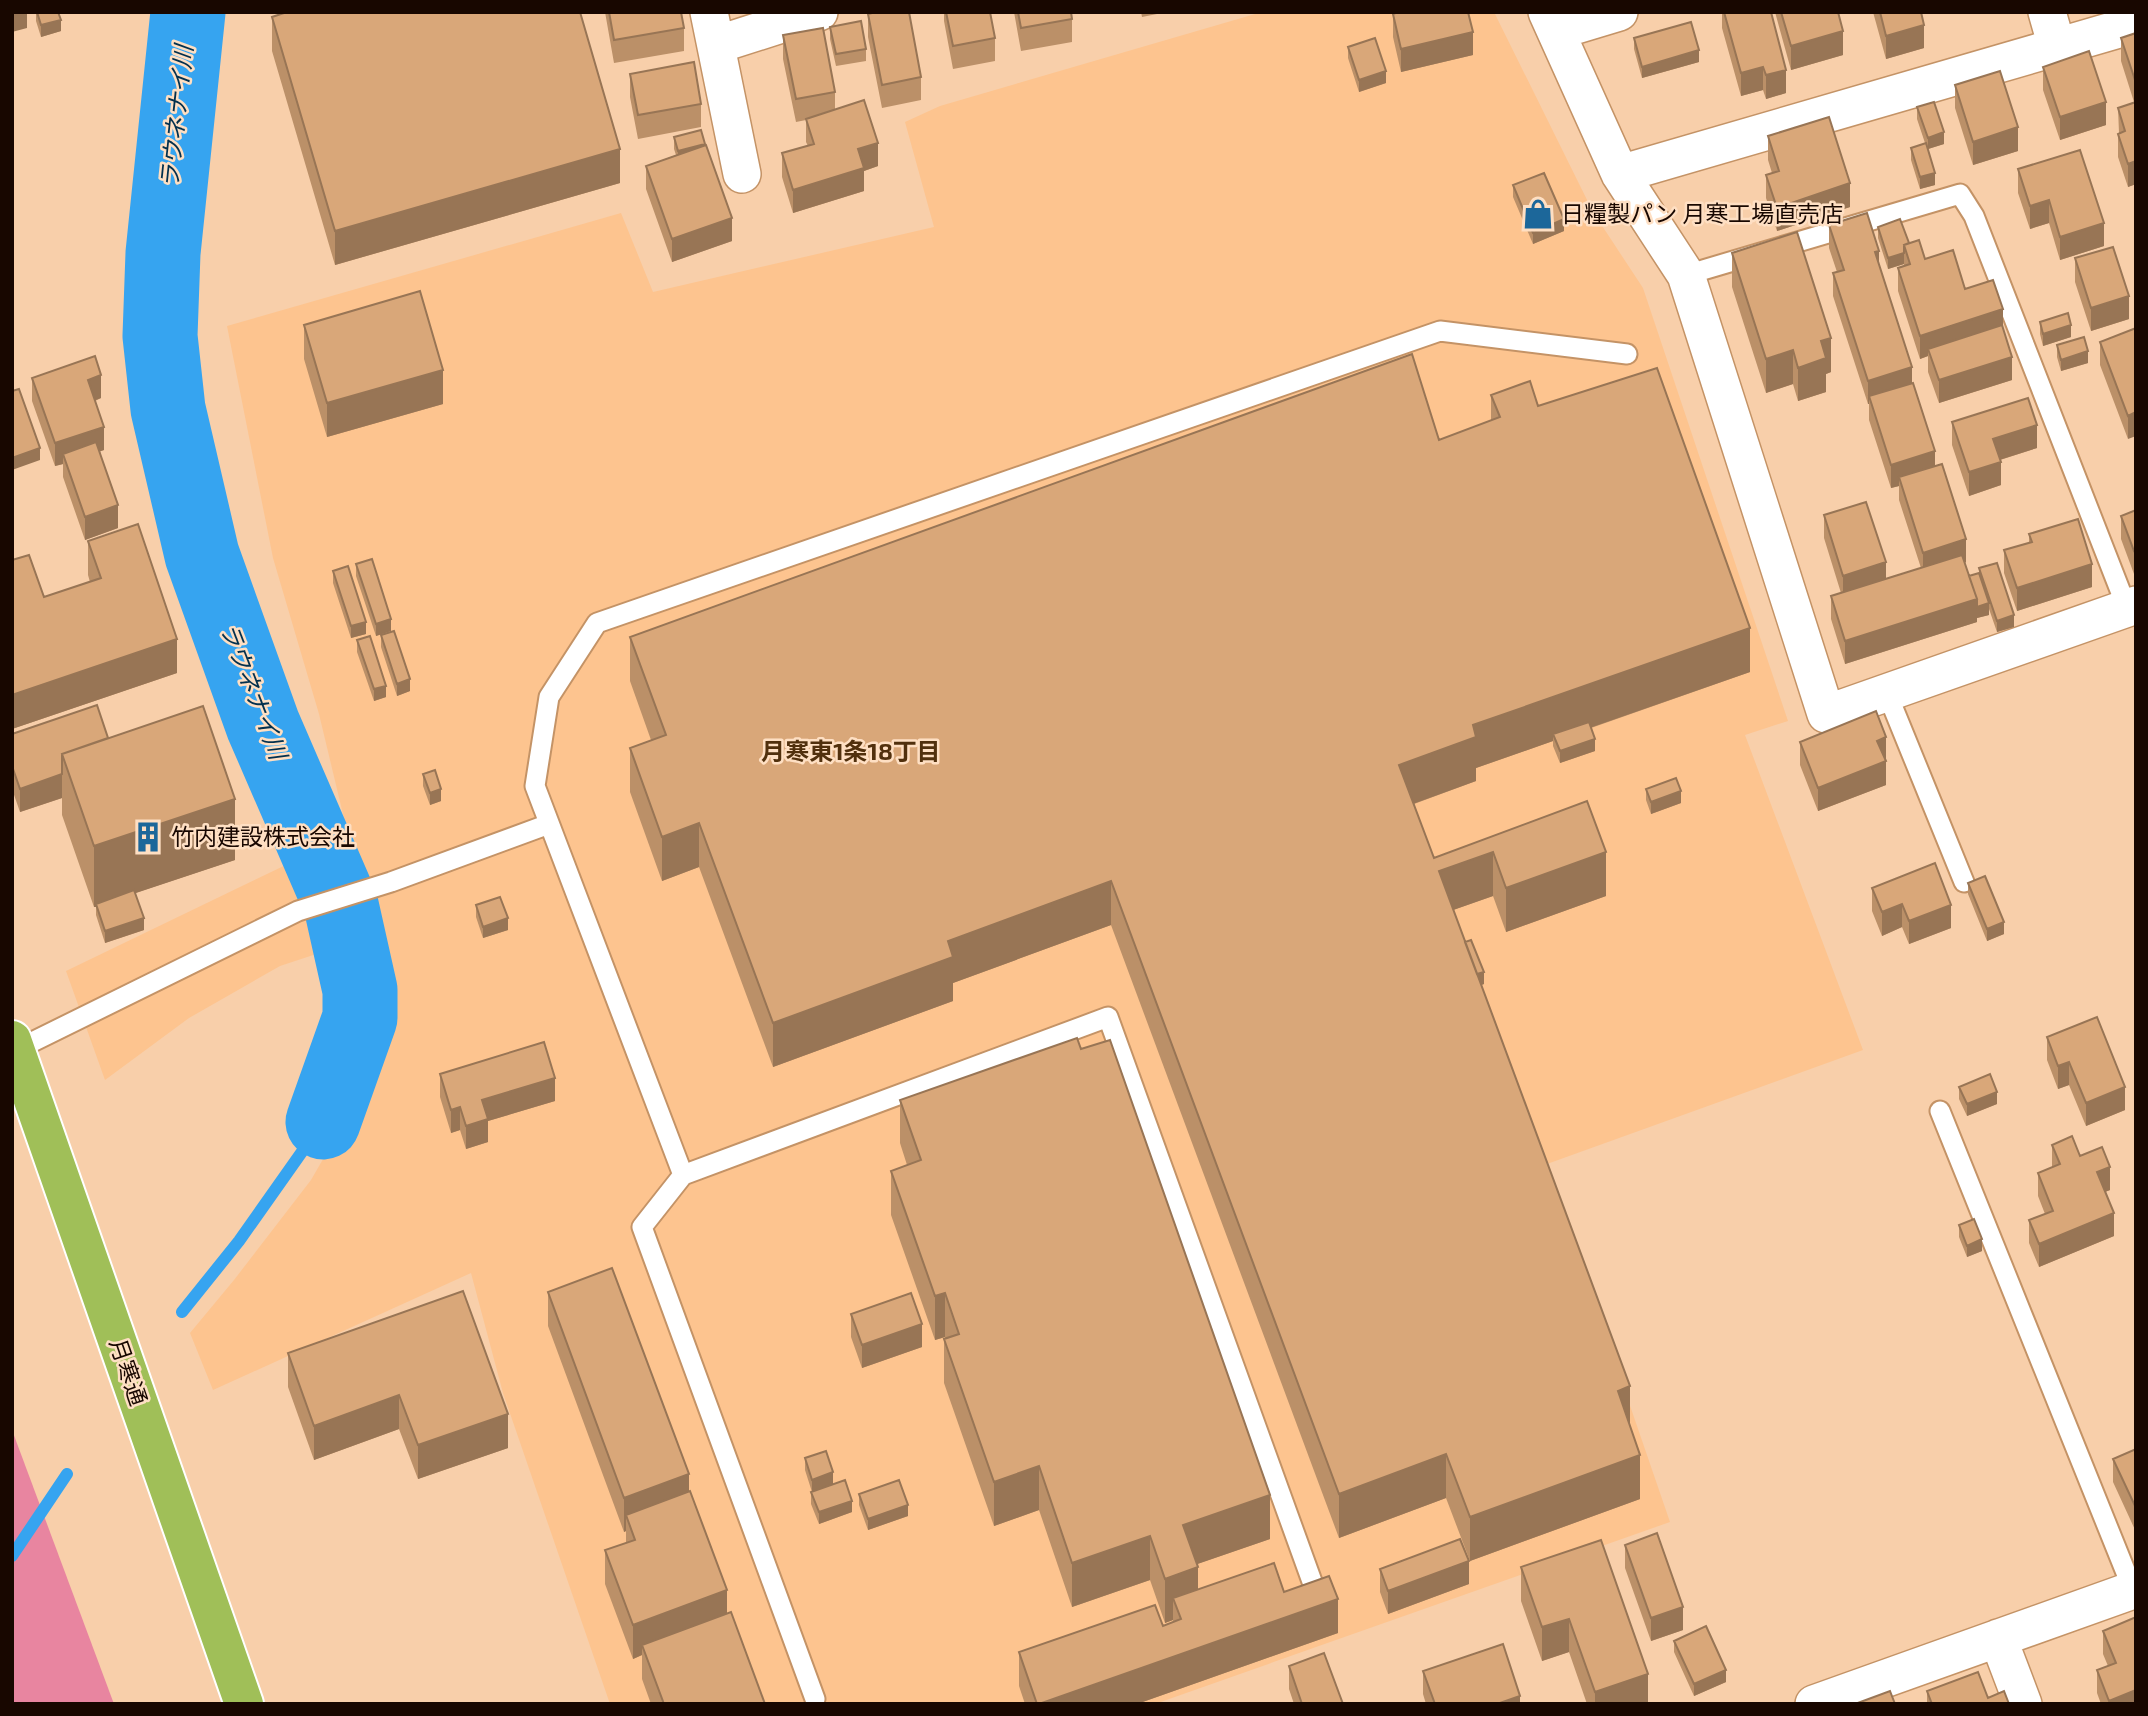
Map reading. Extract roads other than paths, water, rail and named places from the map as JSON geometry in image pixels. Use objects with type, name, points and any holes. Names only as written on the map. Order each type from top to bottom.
[{"type":"highway","name":"月寒通","points":[[14,1045],[244,1704]]},
{"type":"street","points":[[742,174],[713,29],[819,12]]},
{"type":"street","points":[[1619,12],[1551,22],[1620,174],[1686,275],[1826,714],[2132,607]]},
{"type":"street","points":[[2047,12],[2057,47]]},
{"type":"street","points":[[1620,174],[2136,24]]},
{"type":"street","points":[[1814,1704],[2135,1590]]},
{"type":"street","points":[[1998,1638],[2023,1704]]},
{"type":"lane","points":[[1686,275],[1959,194],[1974,216],[2132,607]]},
{"type":"lane","points":[[683,1175],[535,786],[550,697],[597,623],[1440,331],[1626,354]]},
{"type":"lane","points":[[1887,693],[1964,882]]},
{"type":"lane","points":[[14,1045],[298,911],[391,882],[549,824]]},
{"type":"lane","points":[[815,1699],[642,1227],[683,1175],[1108,1017],[1314,1587]]},
{"type":"lane","points":[[1940,1111],[2135,1590]]},
{"type":"waterway","name":"ラウネナイ川","points":[[188,12],[163,253],[160,336],[168,409],[202,555],[263,725],[341,905],[360,990],[360,1018],[323,1122]]},
{"type":"waterway","name":"ラウネナイ川","points":[[182,1312],[239,1241],[323,1122]]},
{"type":"waterway","name":"ラウネナイ川","points":[[12,1556],[67,1474]]},
{"type":"place","name":"日糧製パン 月寒工場直売店","points":[[1538,214]]},
{"type":"place","name":"竹内建設株式会社","points":[[148,837]]},
{"type":"district","name":"月寒東1条18丁目","points":[[851,752]]}]
